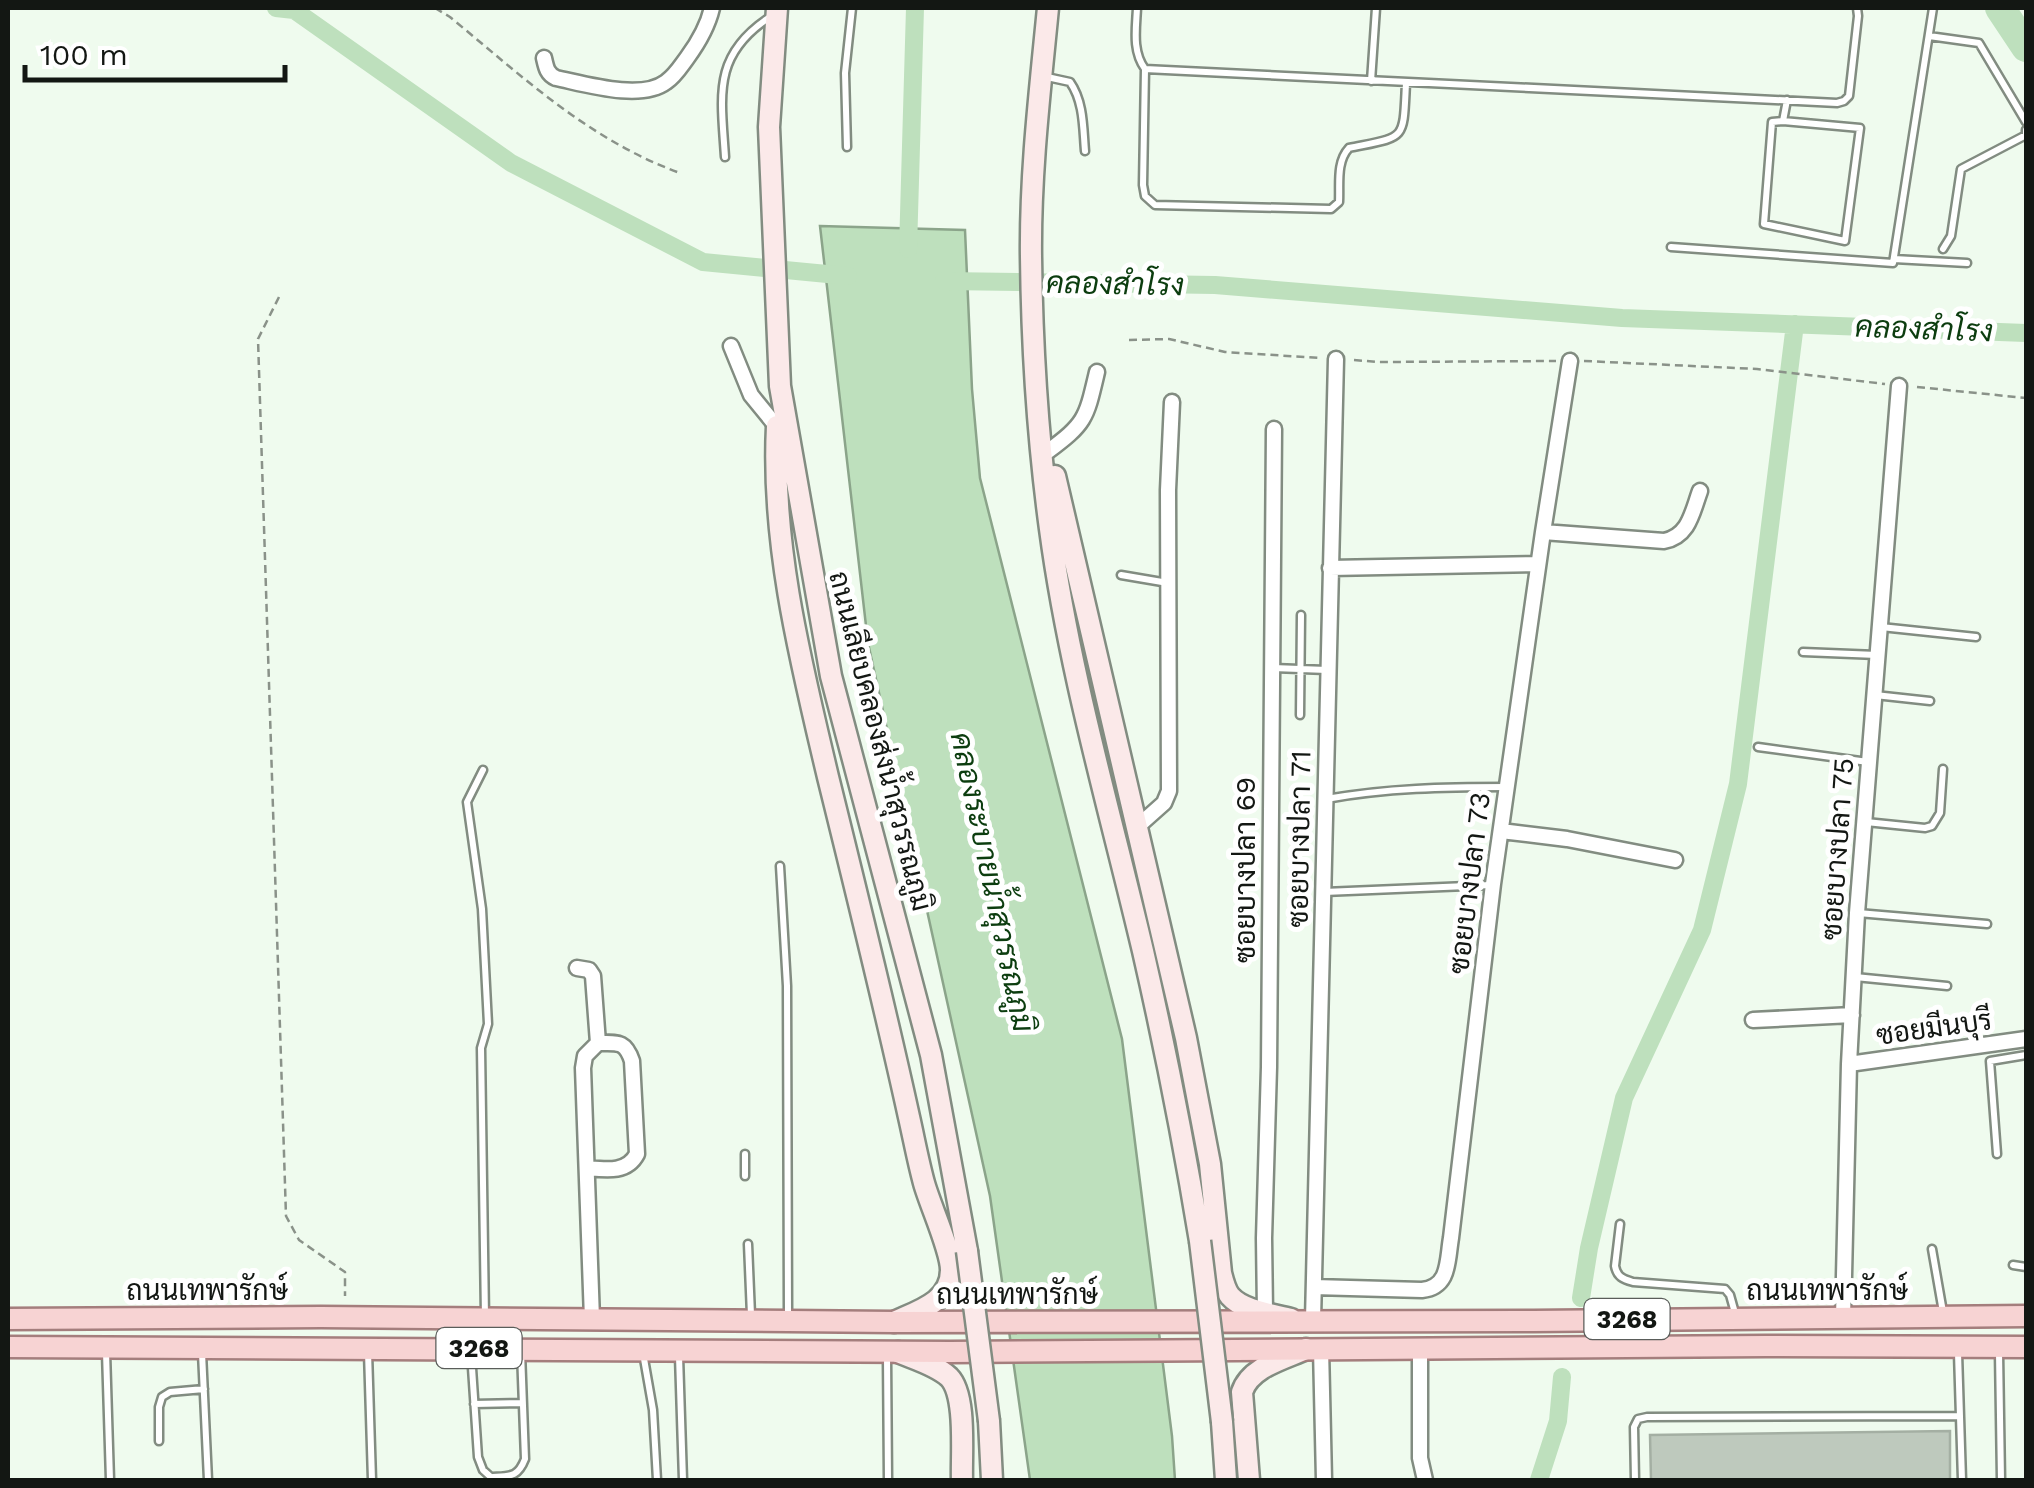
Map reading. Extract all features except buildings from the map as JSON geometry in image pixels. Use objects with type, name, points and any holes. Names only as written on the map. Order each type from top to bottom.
[{"type":"main road","points":[[1048,8],[1035,145],[1031,256],[1050,530],[1065,622],[1096,764],[1174,1090],[1200,1241],[1226,1480]]},
{"type":"main road","name":"ถนนเลียบคลองส่งน้ำสุวรรณภูมิ","points":[[777,10],[769,128],[781,392],[831,676],[931,1055],[967,1251],[989,1421],[992,1480]]},
{"type":"main road","points":[[781,392],[778,488],[784,554],[804,676],[924,1181],[951,1270],[941,1297],[894,1322]]},
{"type":"main road","points":[[1042,431],[1058,484],[1186,1038],[1206,1146],[1221,1273],[1232,1299],[1265,1312],[1306,1320]]},
{"type":"main road","name":"ถนนเทพารักษ์","points":[[8,1319],[345,1317],[947,1322],[2026,1316]]},
{"type":"main road","name":"ถนนเทพารักษ์","points":[[8,1348],[950,1352],[2026,1347]]},
{"type":"main road","points":[[1249,1480],[1242,1392],[1246,1382],[1254,1374],[1315,1348]]},
{"type":"main road","points":[[891,1351],[951,1378],[960,1407],[962,1480]]},
{"type":"street","points":[[544,58],[550,75],[556,78],[602,88],[652,88],[664,84],[695,47],[712,8]]},
{"type":"street","points":[[731,346],[751,395],[777,426]]},
{"type":"street","name":"ซอยบางปลา 71","points":[[1306,1320],[1314,1287],[1336,358]]},
{"type":"street","name":"ซอยบางปลา 73","points":[[1314,1287],[1422,1290],[1440,1285],[1444,1276],[1493,884],[1570,361]]},
{"type":"street","points":[[1042,431],[1074,432],[1084,419],[1097,372]]},
{"type":"street","name":"ซอยบางปลา 75","points":[[1843,1318],[1857,913],[1900,386]]},
{"type":"street","points":[[1137,827],[1164,804],[1169,791],[1168,490],[1172,402]]},
{"type":"street","name":"ซอยบางปลา 69","points":[[1265,1312],[1274,428]]},
{"type":"street","points":[[1543,532],[1674,538],[1686,528],[1700,491]]},
{"type":"street","points":[[1330,568],[1538,564]]},
{"type":"street","points":[[1501,831],[1675,860]]},
{"type":"street","points":[[577,968],[589,970],[594,976],[598,1043]]},
{"type":"street","points":[[1752,1020],[1852,1015]]},
{"type":"street","name":"ซอยมีนบุรี","points":[[1849,1064],[2026,1039]]},
{"type":"street","points":[[588,1168],[624,1168],[632,1164],[637,1154],[632,1061],[629,1050],[618,1042],[598,1043],[584,1056],[592,1319]]},
{"type":"street","points":[[1315,1348],[1324,1480]]},
{"type":"street","points":[[1420,1348],[1420,1458],[1425,1480]]},
{"type":"lane","points":[[847,147],[846,74],[852,8]]},
{"type":"lane","points":[[1136,8],[1136,42],[1146,68],[1837,102],[1849,96],[1857,8]]},
{"type":"lane","points":[[1371,81],[1376,8]]},
{"type":"lane","points":[[1894,260],[1933,8]]},
{"type":"lane","points":[[725,157],[722,108],[731,55],[751,29],[777,10]]},
{"type":"lane","points":[[1928,36],[1979,43],[2026,122]]},
{"type":"lane","points":[[1146,68],[1143,185],[1146,196],[1155,205],[1336,206],[1344,152],[1400,133],[1406,83]]},
{"type":"lane","points":[[1041,76],[1070,82],[1076,91],[1085,151]]},
{"type":"lane","points":[[1784,121],[1787,100]]},
{"type":"lane","points":[[1784,121],[1860,128],[1845,240],[1764,224],[1772,122],[1784,121]]},
{"type":"lane","points":[[1943,248],[1951,236],[1961,169],[2026,135],[2026,130]]},
{"type":"lane","points":[[1672,247],[1893,263],[1967,263]]},
{"type":"lane","points":[[1120,575],[1168,583]]},
{"type":"lane","points":[[1300,715],[1301,615]]},
{"type":"lane","points":[[1880,627],[1976,637]]},
{"type":"lane","points":[[1803,652],[1877,655]]},
{"type":"lane","points":[[1272,668],[1327,670]]},
{"type":"lane","points":[[1874,695],[1930,701]]},
{"type":"lane","points":[[1758,747],[1868,762]]},
{"type":"lane","points":[[1864,822],[1932,826],[1940,813],[1943,769]]},
{"type":"lane","points":[[484,770],[467,802],[482,909],[488,1024],[481,1048],[485,1318]]},
{"type":"lane","points":[[1324,799],[1375,790],[1507,787]]},
{"type":"lane","points":[[780,866],[787,986],[788,1321]]},
{"type":"lane","points":[[1322,892],[1493,884]]},
{"type":"lane","points":[[1857,913],[1987,924]]},
{"type":"lane","points":[[1854,977],[1947,986]]},
{"type":"lane","points":[[1997,1154],[1990,1061],[2026,1055]]},
{"type":"lane","points":[[745,1154],[745,1176]]},
{"type":"lane","points":[[1620,1224],[1615,1266],[1622,1279],[1725,1289],[1736,1318]]},
{"type":"lane","points":[[748,1244],[752,1321]]},
{"type":"lane","points":[[1932,1249],[1944,1317]]},
{"type":"lane","points":[[2013,1265],[2026,1268]]},
{"type":"lane","points":[[1958,1346],[1962,1480]]},
{"type":"lane","points":[[106,1347],[110,1480]]},
{"type":"lane","points":[[202,1347],[208,1480]]},
{"type":"lane","points":[[1999,1347],[2001,1480]]},
{"type":"lane","points":[[368,1348],[372,1480]]},
{"type":"lane","points":[[470,1348],[478,1457],[482,1470],[493,1479],[511,1476],[520,1470],[525,1459],[521,1349]]},
{"type":"lane","points":[[642,1349],[653,1410],[657,1480]]},
{"type":"lane","points":[[678,1349],[683,1480]]},
{"type":"lane","points":[[888,1480],[891,1351]]},
{"type":"lane","points":[[158,1441],[162,1397],[170,1392],[204,1390]]},
{"type":"lane","points":[[474,1404],[523,1402]]},
{"type":"lane","points":[[1634,1480],[1634,1427],[1647,1416],[1960,1416]]},
{"type":"path","points":[[434,8],[572,118],[645,160],[680,172]]},
{"type":"path","points":[[279,297],[258,339],[286,1216],[299,1240],[345,1272],[345,1317]]},
{"type":"water","name":"คลองระบายน้ำสุวรรณภูมิ","points":[[820,226],[965,230],[980,478],[1122,1039],[1175,1480],[1030,1480],[990,1196],[868,643]]},
{"type":"waterway","name":"คลองสำโรง","points":[[276,8],[294,10],[511,163],[703,262],[848,276]]},
{"type":"waterway","points":[[908,249],[915,8]]},
{"type":"waterway","points":[[2000,8],[2026,47]]},
{"type":"waterway","name":"คลองสำโรง","points":[[944,281],[1215,285],[1622,318],[2026,333]]},
{"type":"waterway","points":[[1581,1298],[1624,1098],[1702,930],[1738,784],[1795,324]]},
{"type":"waterway","points":[[1539,1480],[1558,1421],[1562,1377]]}]
